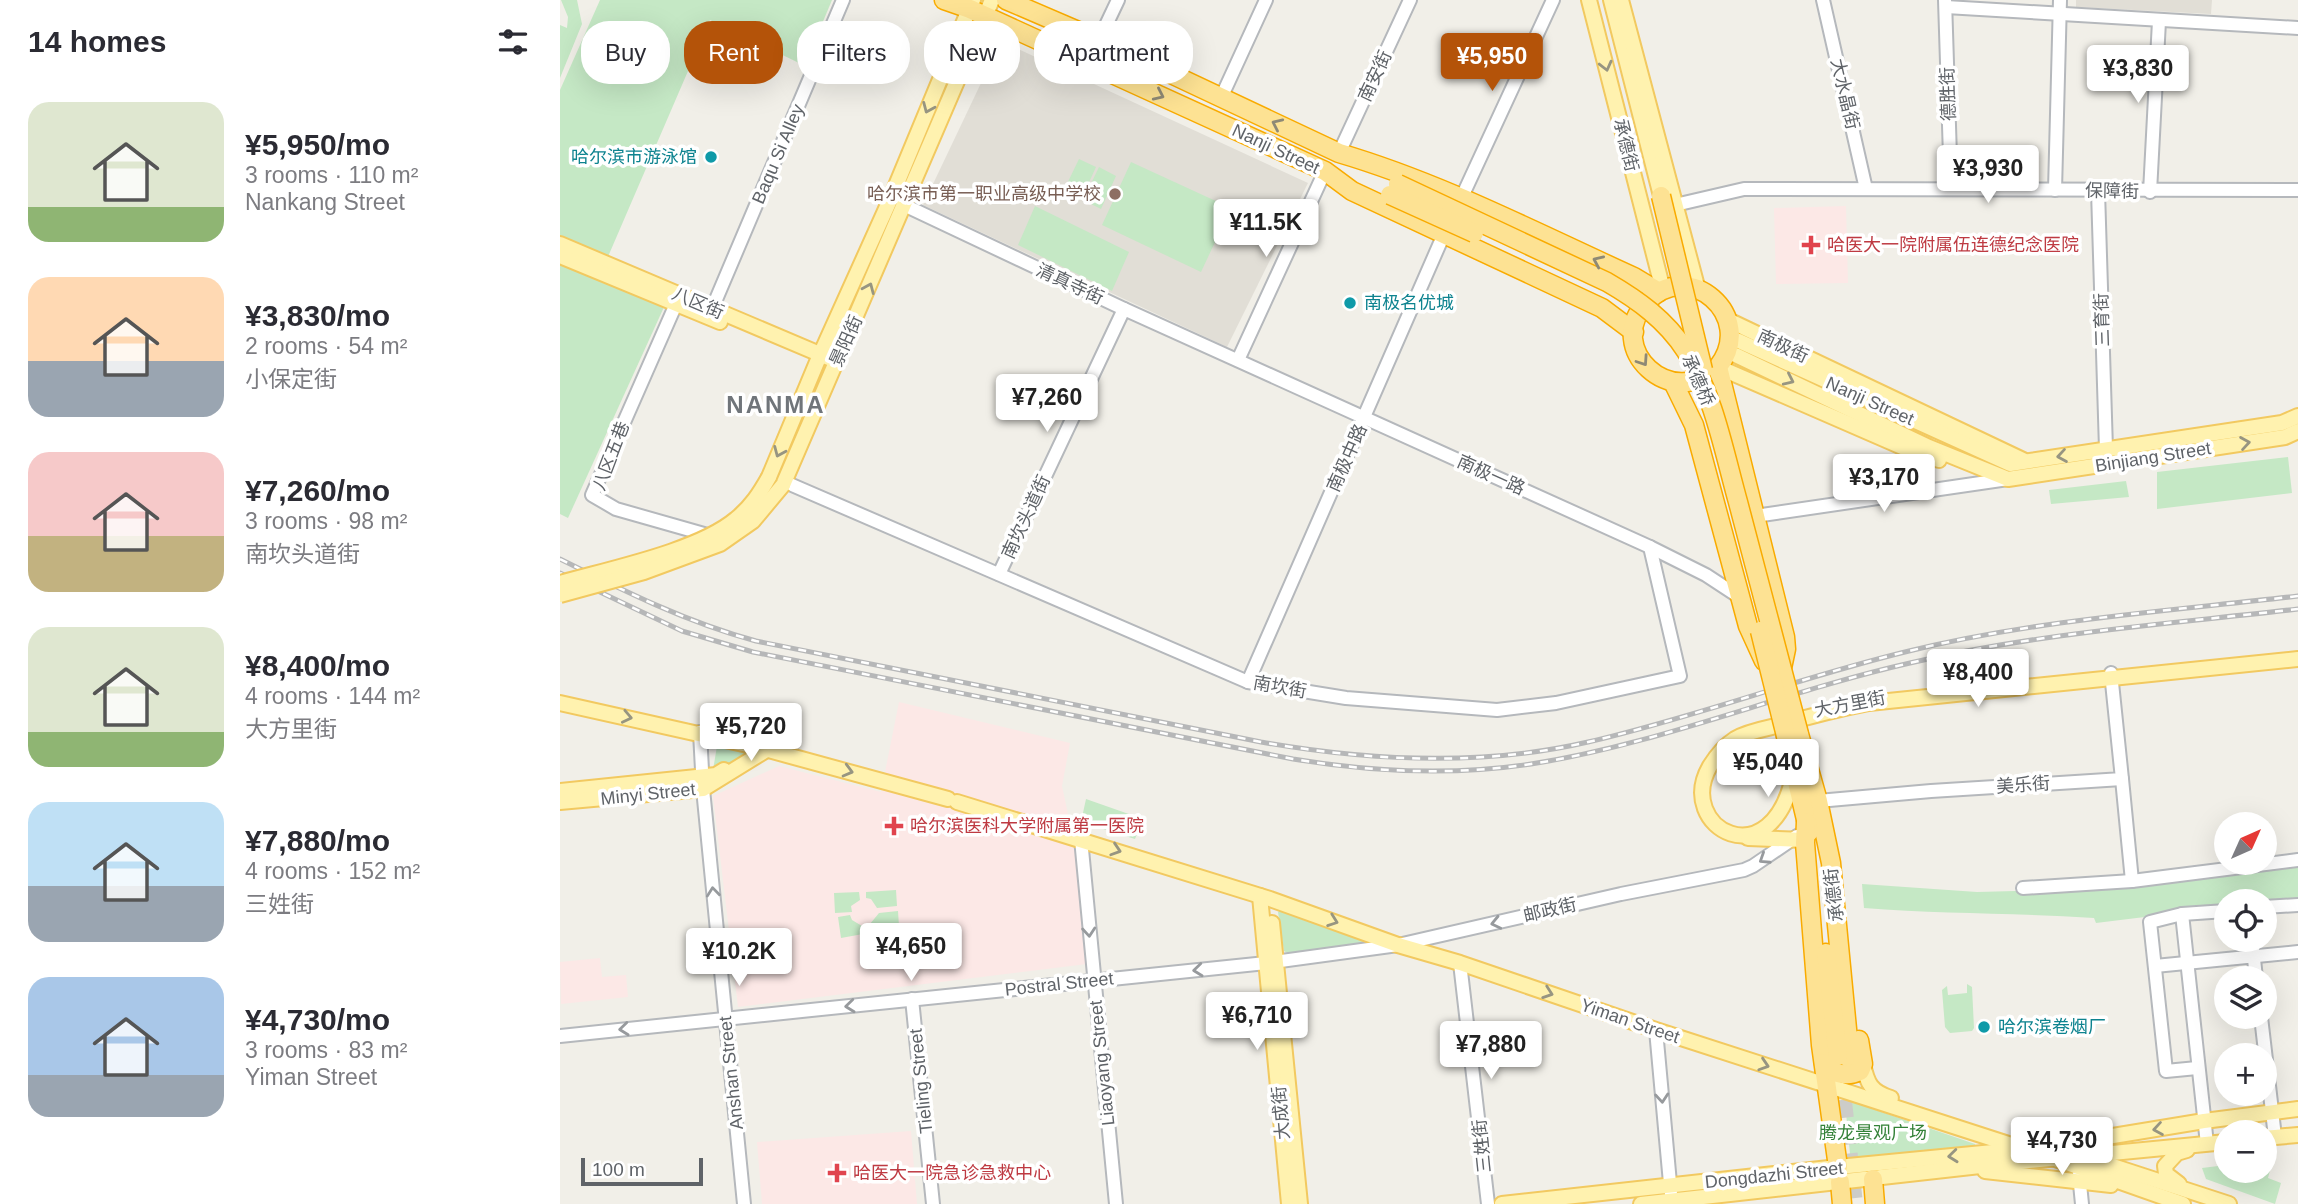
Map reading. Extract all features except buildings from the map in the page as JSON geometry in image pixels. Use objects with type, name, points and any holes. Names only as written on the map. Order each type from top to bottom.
[{"type":"highway","name":"Nanji Street","points":[[944,0],[980,6],[1325,171],[1352,191],[1602,308],[1634,332]]},
{"type":"highway","name":"Nanji Street","points":[[1006,0],[1055,21]]},
{"type":"highway","name":"Nanji Street","points":[[1192,84],[1339,153],[1381,165],[1461,199],[1661,291]]},
{"type":"highway","points":[[1339,153],[1394,190]]},
{"type":"highway","points":[[1325,171],[1394,190]]},
{"type":"highway","name":"承德桥","points":[[1394,190],[1607,282],[1650,310],[1686,351],[1700,378],[1716,421],[1792,735]]},
{"type":"highway","name":"承德桥","points":[[1394,190],[1605,293],[1633,311],[1667,343],[1688,375],[1707,424],[1776,670]]},
{"type":"highway","points":[[1668,201],[1716,421]]},
{"type":"highway","points":[[1673,382],[1694,425],[1754,641],[1776,670],[1786,649],[1785,636],[1718,367],[1728,336],[1719,304],[1698,289],[1681,286],[1661,291],[1643,306],[1636,318],[1634,332],[1635,347],[1646,368],[1673,382],[1698,381],[1718,367]]},
{"type":"highway","name":"承德街","points":[[1792,735],[1794,768],[1809,811]]},
{"type":"highway","name":"承德街","points":[[1792,735],[1809,811],[1844,1061]]},
{"type":"highway","points":[[1842,1204],[1828,1086],[1844,1061],[1839,840],[1809,811],[1799,840],[1844,1061]]},
{"type":"highway","points":[[1873,1179],[1875,1204]]},
{"type":"main road","name":"承德街","points":[[1589,0],[1661,291]]},
{"type":"main road","points":[[1611,0],[1668,201],[1698,289]]},
{"type":"main road","points":[[1621,0],[1668,201]]},
{"type":"main road","name":"景阳街","points":[[560,595],[644,572],[720,544],[753,520],[784,484],[904,205],[980,6]]},
{"type":"main road","name":"景阳街","points":[[560,583],[659,555],[711,536],[736,519],[758,497],[980,6]]},
{"type":"main road","name":"八区街","points":[[560,244],[835,365]]},
{"type":"main road","name":"八区街","points":[[560,256],[676,304],[819,358]]},
{"type":"main road","name":"南极街","points":[[1728,336],[2027,462]]},
{"type":"main road","name":"南极街","points":[[1728,336],[1929,447],[1994,472]]},
{"type":"main road","name":"Nanji Street","points":[[1728,336],[2009,472]]},
{"type":"main road","name":"南极街","points":[[1718,367],[1916,453],[1955,465],[2009,472]]},
{"type":"main road","points":[[2009,472],[2027,462],[2282,423],[2298,416]]},
{"type":"main road","name":"Binjiang Street","points":[[2009,472],[2285,437],[2298,431]]},
{"type":"main road","name":"大方里街","points":[[1794,768],[1790,792],[1773,822],[1760,831],[1739,835],[1724,831],[1712,821],[1705,810],[1703,792],[1706,775],[1723,749],[1738,737],[1824,712],[1869,703],[2298,654]]},
{"type":"main road","name":"大方里街","points":[[1799,840],[1736,838],[1718,832],[1703,816],[1699,802],[1700,779],[1715,751],[1732,737],[1748,729],[1808,712],[1895,696],[2298,659]]},
{"type":"main road","name":"Yiman Street","points":[[560,703],[765,749],[953,800],[1081,839],[1265,897],[1398,945],[2058,1160]]},
{"type":"main road","name":"Minyi Street","points":[[560,802],[703,782],[765,749]]},
{"type":"main road","name":"Minyi Street","points":[[560,791],[703,782]]},
{"type":"main road","name":"大成街","points":[[1265,897],[1289,1204]]},
{"type":"main road","name":"大成街","points":[[1271,962],[1300,1204]]},
{"type":"main road","points":[[1844,1061],[1879,1094],[2046,1147],[2080,1169],[2183,1204]]},
{"type":"main road","name":"Dongdazhi Street","points":[[1503,1204],[1671,1197],[2046,1147],[2204,1121],[2298,1109]]},
{"type":"main road","points":[[2277,1136],[2298,1135]]},
{"type":"main road","points":[[2080,1169],[2214,1143]]},
{"type":"main road","points":[[2192,1192],[2168,1177],[2165,1174],[2165,1166],[2177,1153],[2207,1144]]},
{"type":"main road","name":"Dongdazhi Street","points":[[1839,1175],[1873,1179],[2058,1160],[2080,1169]]},
{"type":"main road","points":[[1963,1168],[2080,1169],[2192,1192],[2229,1204]]},
{"type":"main road","name":"Dongdazhi Street","points":[[1641,1204],[1671,1197]]},
{"type":"street","name":"Baqu Si Alley","points":[[712,309],[843,0]]},
{"type":"street","points":[[1108,21],[1118,0]]},
{"type":"street","points":[[1221,98],[1266,0]]},
{"type":"street","name":"南安街","points":[[1339,153],[1410,0]]},
{"type":"street","points":[[1461,199],[1553,0]]},
{"type":"street","name":"大水晶街","points":[[1823,0],[1866,189]]},
{"type":"street","points":[[2055,190],[2060,0]]},
{"type":"street","points":[[1946,4],[2017,6],[2059,14],[2298,28]]},
{"type":"street","name":"德胜街","points":[[1946,4],[1951,188]]},
{"type":"street","points":[[2150,192],[2159,21]]},
{"type":"street","points":[[1238,360],[1325,171]]},
{"type":"street","name":"保障街","points":[[1668,201],[1744,189],[2298,191]]},
{"type":"street","name":"三育街","points":[[2098,191],[2106,449]]},
{"type":"street","name":"清真寺街","points":[[904,205],[1238,360]]},
{"type":"street","name":"南极中路","points":[[1248,682],[1444,234]]},
{"type":"street","name":"八区五巷","points":[[676,304],[592,495],[616,509],[711,536]]},
{"type":"street","name":"南坎头道街","points":[[999,574],[1124,309]]},
{"type":"street","name":"南极一路","points":[[1238,360],[1650,547],[1706,575],[1741,598]]},
{"type":"street","points":[[1755,516],[2009,472]]},
{"type":"street","name":"南坎街","points":[[784,484],[1248,682],[1346,698],[1497,710],[1556,703],[1681,676],[1650,547]]},
{"type":"street","points":[[2111,676],[2132,881]]},
{"type":"street","name":"Anshan Street","points":[[700,733],[744,1204]]},
{"type":"street","name":"美乐街","points":[[1809,811],[1931,791],[2122,779]]},
{"type":"street","name":"Liaoyang Street","points":[[1081,839],[1116,1204]]},
{"type":"street","name":"邮政街","points":[[1271,962],[1398,945],[1621,894],[1744,870],[1799,840]]},
{"type":"street","points":[[2023,888],[2132,881],[2298,860]]},
{"type":"street","points":[[2277,906],[2298,905]]},
{"type":"street","points":[[2197,1068],[2166,1071],[2150,922],[2182,914],[2214,912]]},
{"type":"street","points":[[2182,914],[2207,1144]]},
{"type":"street","points":[[2253,952],[2255,966]]},
{"type":"street","points":[[2155,966],[2298,952]]},
{"type":"street","name":"Postral Street","points":[[560,1036],[1271,962]]},
{"type":"street","name":"三姓街","points":[[1460,963],[1488,1204]]},
{"type":"street","name":"Tieling Street","points":[[912,999],[933,1204]]},
{"type":"street","points":[[2262,1029],[2271,1120]]},
{"type":"street","points":[[1656,1030],[1671,1197]]},
{"type":"street","points":[[2080,1169],[2082,1204]]},
{"type":"shaded area","points":[[2076,0],[2212,0],[2211,14],[2076,7]]},
{"type":"shaded area","name":"哈尔滨市第一职业高级中学校","points":[[1020,50],[1034,56],[1034,84],[1094,84],[1308,183],[1227,347],[923,205],[981,84],[1020,84]]},
{"type":"shaded area","name":"哈医大一院附属伍连德纪念医院","points":[[1846,206],[1848,283],[1776,284],[1774,208]]},
{"type":"shaded area","name":"哈尔滨医科大学附属第一医院","points":[[899,702],[1070,743],[1062,786],[1077,856],[1087,964],[738,1007],[713,796],[779,766],[881,792]]},
{"type":"shaded area","points":[[600,958],[602,977],[626,975],[628,997],[561,1004],[560,962]]},
{"type":"shaded area","name":"哈医大一院急诊急救中心","points":[[911,1131],[917,1204],[762,1204],[757,1142]]},
{"type":"green space","points":[[561,0],[577,0],[581,26],[560,78],[560,25],[567,28],[568,17]]},
{"type":"green space","points":[[600,0],[832,0],[823,21],[797,21],[797,62],[783,55],[783,21],[684,21],[684,80],[607,259],[560,240],[560,90],[581,43],[581,84],[670,84],[670,21],[591,21]]},
{"type":"green space","points":[[1079,159],[1096,167],[1081,200],[1063,192]]},
{"type":"green space","points":[[1131,162],[1231,208],[1201,272],[1102,225]]},
{"type":"green space","points":[[1099,167],[1116,176],[1101,209],[1083,200]]},
{"type":"green space","points":[[1035,206],[1129,252],[1112,291],[1018,245]]},
{"type":"green space","points":[[560,261],[664,307],[568,518],[560,514]]},
{"type":"green space","points":[[2288,457],[2292,493],[2157,509],[2157,472]]},
{"type":"green space","points":[[2126,481],[2129,497],[2051,504],[2049,490]]},
{"type":"green space","points":[[721,744],[746,748],[748,753],[716,772],[713,770],[717,746]]},
{"type":"green space","points":[[1086,799],[1143,819],[1135,839],[1081,822]]},
{"type":"green space","points":[[2298,866],[2298,901],[2277,901],[2277,889],[2214,889],[2214,908],[2096,923],[2094,918],[1864,908],[1862,884],[1977,892],[2123,888],[2226,875],[2277,875],[2277,869]]},
{"type":"green space","points":[[896,890],[897,906],[877,908],[871,899],[866,898],[866,892]]},
{"type":"green space","points":[[859,892],[860,900],[851,906],[852,912],[835,913],[834,893]]},
{"type":"green space","points":[[1282,909],[1374,942],[1289,954],[1284,951],[1278,912]]},
{"type":"green space","points":[[898,911],[899,926],[889,927],[889,932],[871,934],[870,924],[879,913]]},
{"type":"green space","points":[[850,915],[852,920],[862,926],[863,934],[841,938],[838,917]]},
{"type":"green space","points":[[1967,984],[1972,987],[1974,1028],[1972,1031],[1950,1033],[1945,1027],[1942,990],[1947,986],[1948,995],[1967,993]]},
{"type":"green space","name":"腾龙景观广场","points":[[1847,1100],[1975,1144],[1976,1148],[1855,1158],[1850,1154],[1845,1103]]},
{"type":"green space","points":[[2214,1166],[2214,1182],[2206,1179],[2202,1168]]},
{"type":"green space","points":[[2277,1181],[2281,1183],[2275,1204],[2217,1183]]},
{"type":"tunnel","points":[[1840,1073],[1854,1204]]},
{"type":"railway","points":[[560,559],[680,615],[756,641],[1261,742],[1342,754],[1424,758],[1507,755],[1588,742],[1669,721],[1869,661],[2005,631],[2298,596]]},
{"type":"railway","points":[[560,573],[682,631],[753,652],[1293,759],[1412,771],[1501,768],[1579,755],[1674,731],[1862,675],[2006,644],[2103,630],[2298,609]]},
{"type":"place","name":"哈尔滨市游泳馆","points":[[711,157]]},
{"type":"place","name":"哈尔滨市第一职业高级中学校","points":[[1115,194]]},
{"type":"place","name":"哈医大一院附属伍连德纪念医院","points":[[1811,245]]},
{"type":"place","name":"南极名优城","points":[[1350,303]]},
{"type":"place","name":"哈尔滨医科大学附属第一医院","points":[[894,826]]},
{"type":"place","name":"哈尔滨卷烟厂","points":[[1984,1027]]},
{"type":"place","name":"哈医大一院急诊急救中心","points":[[837,1173]]},
{"type":"district","name":"NANMA","points":[[776,405]]}]
